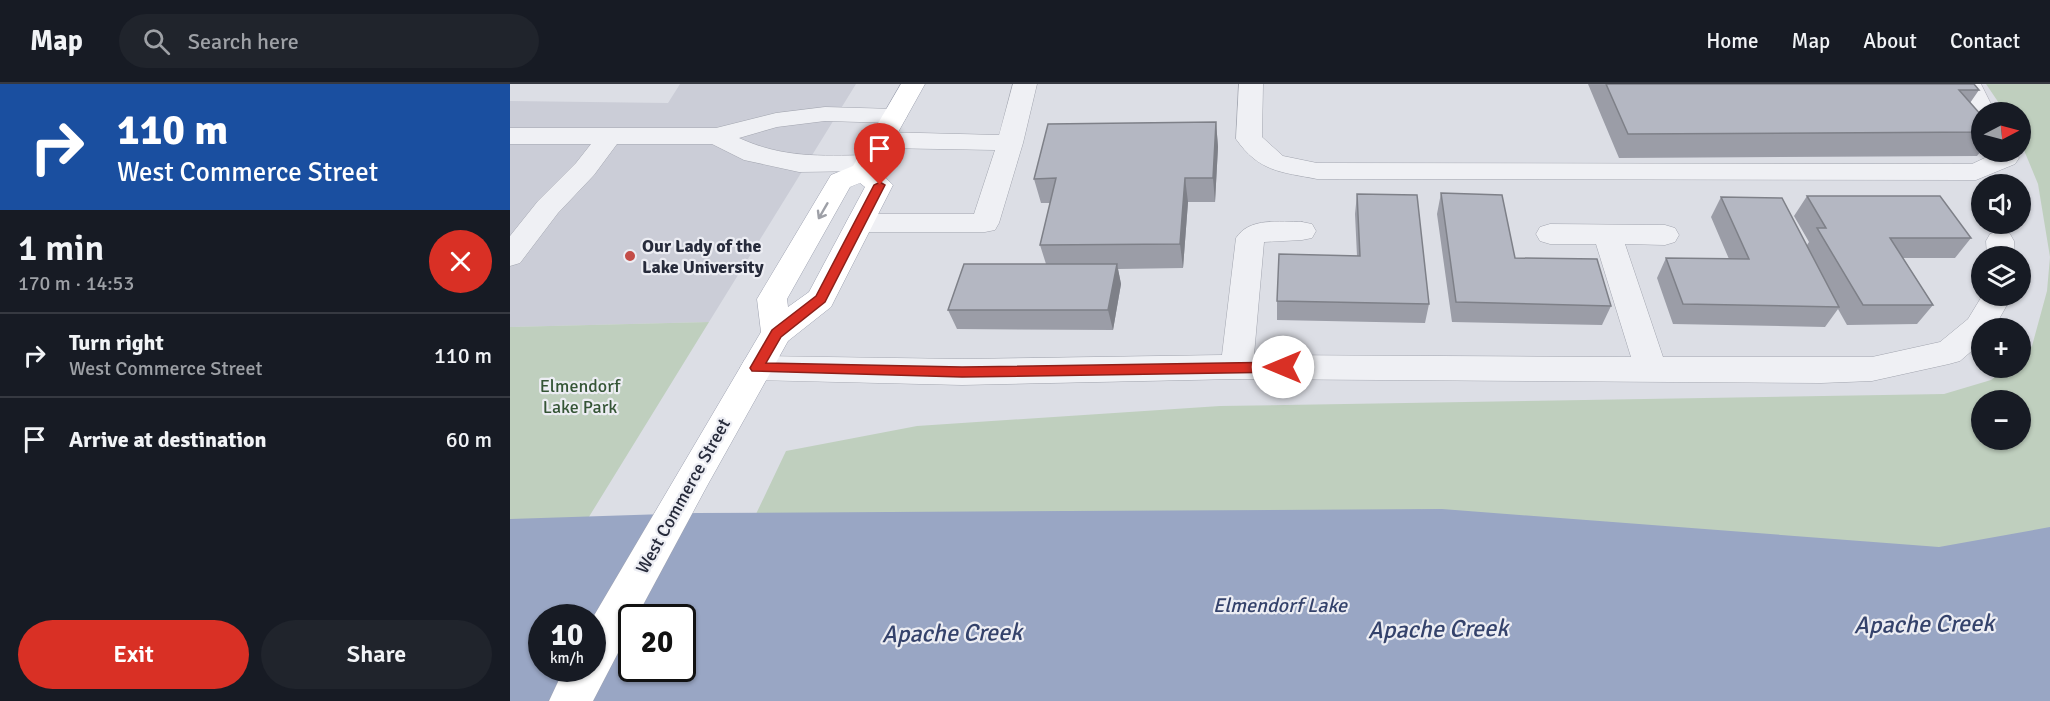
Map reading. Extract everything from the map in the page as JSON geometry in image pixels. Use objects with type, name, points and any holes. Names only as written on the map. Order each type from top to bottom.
[{"type":"main road","points":[[777,333],[772,299],[840,182],[865,167],[914,84]]},
{"type":"main road","name":"West Commerce Street","points":[[606,634],[694,474],[777,333],[820,299],[880,185],[865,167]]},
{"type":"main road","points":[[570,701],[580,682]]},
{"type":"lane","points":[[860,223],[985,223],[1010,143],[1025,84]]},
{"type":"lane","points":[[1251,84],[1248,140],[1275,163],[1317,171],[1976,172],[1997,162]]},
{"type":"lane","points":[[1969,84],[1978,102]]},
{"type":"lane","points":[[510,136],[716,136],[776,120],[816,115],[895,116]]},
{"type":"lane","points":[[510,256],[548,207],[574,182],[610,136]]},
{"type":"lane","points":[[716,136],[753,154],[799,164],[865,167]]},
{"type":"lane","points":[[881,140],[1010,143]]},
{"type":"lane","points":[[1237,367],[1250,238],[1257,233],[1302,231]]},
{"type":"lane","points":[[1550,234],[1665,235]]},
{"type":"lane","points":[[1607,234],[1651,370]]},
{"type":"lane","points":[[756,368],[962,372],[1237,367],[1821,371],[1872,369],[1949,352],[1979,327],[1991,306]]},
{"type":"shaded area","name":"Our Lady of the Lake University","points":[[680,84],[856,84],[709,322],[510,327],[510,101],[668,103]]},
{"type":"green space","points":[[1986,84],[2050,84],[2050,257],[2038,184],[2029,162],[2031,162],[2031,102],[1998,102]]},
{"type":"green space","name":"Elmendorf Lake","points":[[2050,257],[2050,701],[667,701],[676,682],[696,682],[696,640],[786,451],[917,426],[1220,406],[1944,394],[1994,378],[2031,378],[2032,346],[2047,291]]},
{"type":"green space","name":"Elmendorf Lake Park","points":[[709,322],[535,604],[528,604],[528,616],[510,645],[510,327]]},
{"type":"water","name":"Elmendorf Lake","points":[[1442,509],[1939,547],[2050,527],[2050,701],[510,701],[510,519],[696,513]]},
{"type":"building","points":[[1606,84],[1974,84],[1979,90],[1959,90],[1971,104],[1971,132],[1628,134]]},
{"type":"building","points":[[1216,122],[1213,178],[1185,178],[1180,244],[1040,245],[1056,178],[1034,179],[1048,124]]},
{"type":"building","points":[[1441,193],[1502,195],[1515,258],[1597,259],[1611,306],[1456,302]]},
{"type":"building","points":[[1357,194],[1417,195],[1429,304],[1277,301],[1279,254],[1360,256]]},
{"type":"building","points":[[1807,196],[1940,196],[1971,238],[1890,238],[1933,305],[1863,305],[1817,228],[1826,228]]},
{"type":"building","points":[[1721,197],[1782,198],[1839,307],[1683,304],[1666,258],[1749,259]]},
{"type":"building","points":[[964,264],[1117,264],[1108,310],[948,310]]},
{"type":"place","name":"Our Lady of the Lake University","points":[[630,256]]},
{"type":"route","points":[[880,185],[820,299],[777,333],[756,368],[962,372],[1283,367]]},
{"type":"water label","name":"Apache Creek","points":[[1924,624]]},
{"type":"water label","name":"Apache Creek","points":[[1438,629]]},
{"type":"water label","name":"Apache Creek","points":[[952,633]]}]
